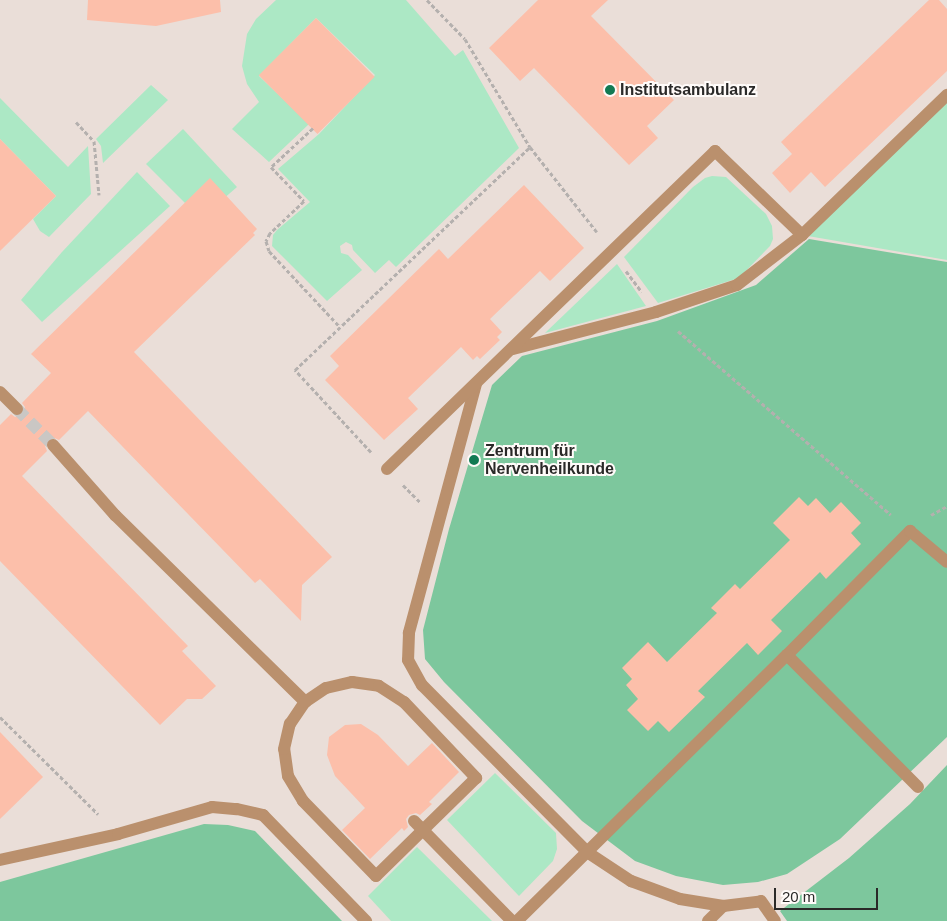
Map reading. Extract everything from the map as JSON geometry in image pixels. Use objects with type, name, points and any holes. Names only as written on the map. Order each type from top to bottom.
[{"type":"street","points":[[512,350],[656,312],[737,285],[802,235],[947,95]]},
{"type":"street","points":[[387,469],[512,350],[715,151],[802,235]]},
{"type":"street","points":[[476,384],[409,633],[408,660],[429,692],[587,852],[631,881],[680,899],[723,906],[761,901],[775,921]]},
{"type":"street","points":[[0,392],[17,408]]},
{"type":"street","points":[[54,445],[115,515],[305,702]]},
{"type":"street","points":[[517,921],[910,531],[947,562]]},
{"type":"street","points":[[787,655],[918,787]]},
{"type":"street","points":[[352,682],[379,686],[404,702],[476,778],[418,826],[376,876],[302,800],[288,776],[284,749],[290,724],[305,702],[326,688],[352,682]]},
{"type":"street","points":[[0,860],[118,834],[212,808],[236,809],[263,815],[366,921]]},
{"type":"street","points":[[418,826],[512,921]]},
{"type":"street","points":[[708,921],[723,906]]},
{"type":"path","points":[[427,0],[465,39],[530,147]]},
{"type":"path","points":[[76,122],[94,141],[99,195]]},
{"type":"path","points":[[313,128],[271,167],[304,201],[270,233],[266,241],[269,251],[340,328]]},
{"type":"path","points":[[0,718],[118,834]]},
{"type":"shaded area","name":"Zentrum für Nervenheilkunde","points":[[0,0],[947,0],[947,921],[0,921]]},
{"type":"green space","points":[[276,0],[406,0],[455,56],[463,50],[519,148],[396,267],[389,260],[375,273],[353,250],[352,245],[346,242],[340,246],[341,253],[348,255],[362,270],[327,301],[272,246],[273,235],[277,230],[310,202],[278,169],[319,134],[375,75],[316,18],[259,76],[309,124],[269,162],[232,129],[259,102],[247,84],[242,66],[247,34],[256,19]]},
{"type":"green space","points":[[151,85],[168,100],[103,163],[101,146],[96,139]]},
{"type":"green space","points":[[947,95],[947,260],[802,235]]},
{"type":"green space","points":[[0,98],[68,167],[88,146],[91,194],[49,237],[40,231],[33,219],[56,196],[0,139]]},
{"type":"green space","points":[[183,129],[237,187],[222,200],[185,203],[146,164]]},
{"type":"green space","points":[[137,172],[170,206],[42,322],[21,300],[62,252]]},
{"type":"green space","points":[[712,176],[726,177],[766,214],[772,226],[773,239],[770,246],[739,278],[658,303],[624,257],[693,187],[705,178]]},
{"type":"green space","points":[[809,239],[947,262],[947,737],[840,839],[787,874],[758,882],[723,885],[676,876],[635,861],[582,821],[444,682],[425,659],[423,630],[449,529],[492,385],[522,356],[657,321],[756,285]]},
{"type":"green space","points":[[617,264],[646,306],[545,333]]},
{"type":"green space","points":[[947,765],[947,921],[787,921],[780,911],[849,858],[910,804]]},
{"type":"green space","points":[[495,773],[556,833],[557,849],[553,861],[519,896],[447,820]]},
{"type":"green space","points":[[204,824],[228,825],[255,831],[342,921],[0,921],[0,882]]},
{"type":"green space","points":[[417,847],[492,921],[391,921],[368,896]]},
{"type":"building","points":[[88,0],[220,0],[221,12],[156,26],[87,20]]},
{"type":"building","name":"Institutsambulanz","points":[[538,0],[608,0],[591,16],[674,100],[647,126],[658,138],[629,165],[534,68],[520,81],[489,48]]},
{"type":"building","points":[[929,0],[939,0],[947,9],[947,71],[825,187],[811,172],[790,193],[772,173],[792,154],[781,142]]},
{"type":"building","points":[[316,18],[375,77],[317,134],[259,75]]},
{"type":"building","points":[[0,139],[56,196],[0,251]]},
{"type":"building","points":[[210,178],[257,229],[253,233],[255,235],[134,352],[332,557],[302,585],[301,621],[260,579],[255,583],[88,411],[59,440],[52,437],[47,439],[45,446],[47,451],[22,476],[188,646],[182,651],[216,686],[202,699],[187,699],[160,725],[0,561],[0,425],[11,414],[15,417],[23,414],[25,407],[22,403],[51,373],[31,354]]},
{"type":"building","points":[[524,185],[584,248],[550,281],[540,271],[490,319],[502,332],[497,337],[500,340],[480,359],[477,356],[473,360],[461,347],[408,398],[418,409],[384,440],[325,380],[339,366],[330,356],[439,249],[448,259]]},
{"type":"building","points":[[799,497],[808,506],[816,498],[830,513],[841,502],[861,523],[851,533],[861,544],[826,579],[820,572],[771,620],[782,631],[758,655],[747,643],[698,691],[705,697],[669,732],[658,721],[648,731],[627,710],[638,699],[626,685],[632,679],[622,668],[648,642],[667,662],[717,613],[711,608],[735,584],[740,589],[790,540],[773,523]]},
{"type":"building","points":[[361,724],[378,735],[408,766],[432,743],[459,772],[429,802],[432,804],[420,815],[416,813],[409,815],[406,819],[408,827],[404,831],[402,828],[370,859],[342,830],[365,808],[335,776],[327,755],[329,737],[345,725]]},
{"type":"building","points":[[0,732],[43,777],[0,819]]},
{"type":"tunnel","points":[[17,409],[53,445]]},
{"type":"place","name":"Institutsambulanz","points":[[610,90]]},
{"type":"place","name":"Zentrum für Nervenheilkunde","points":[[474,460]]}]
